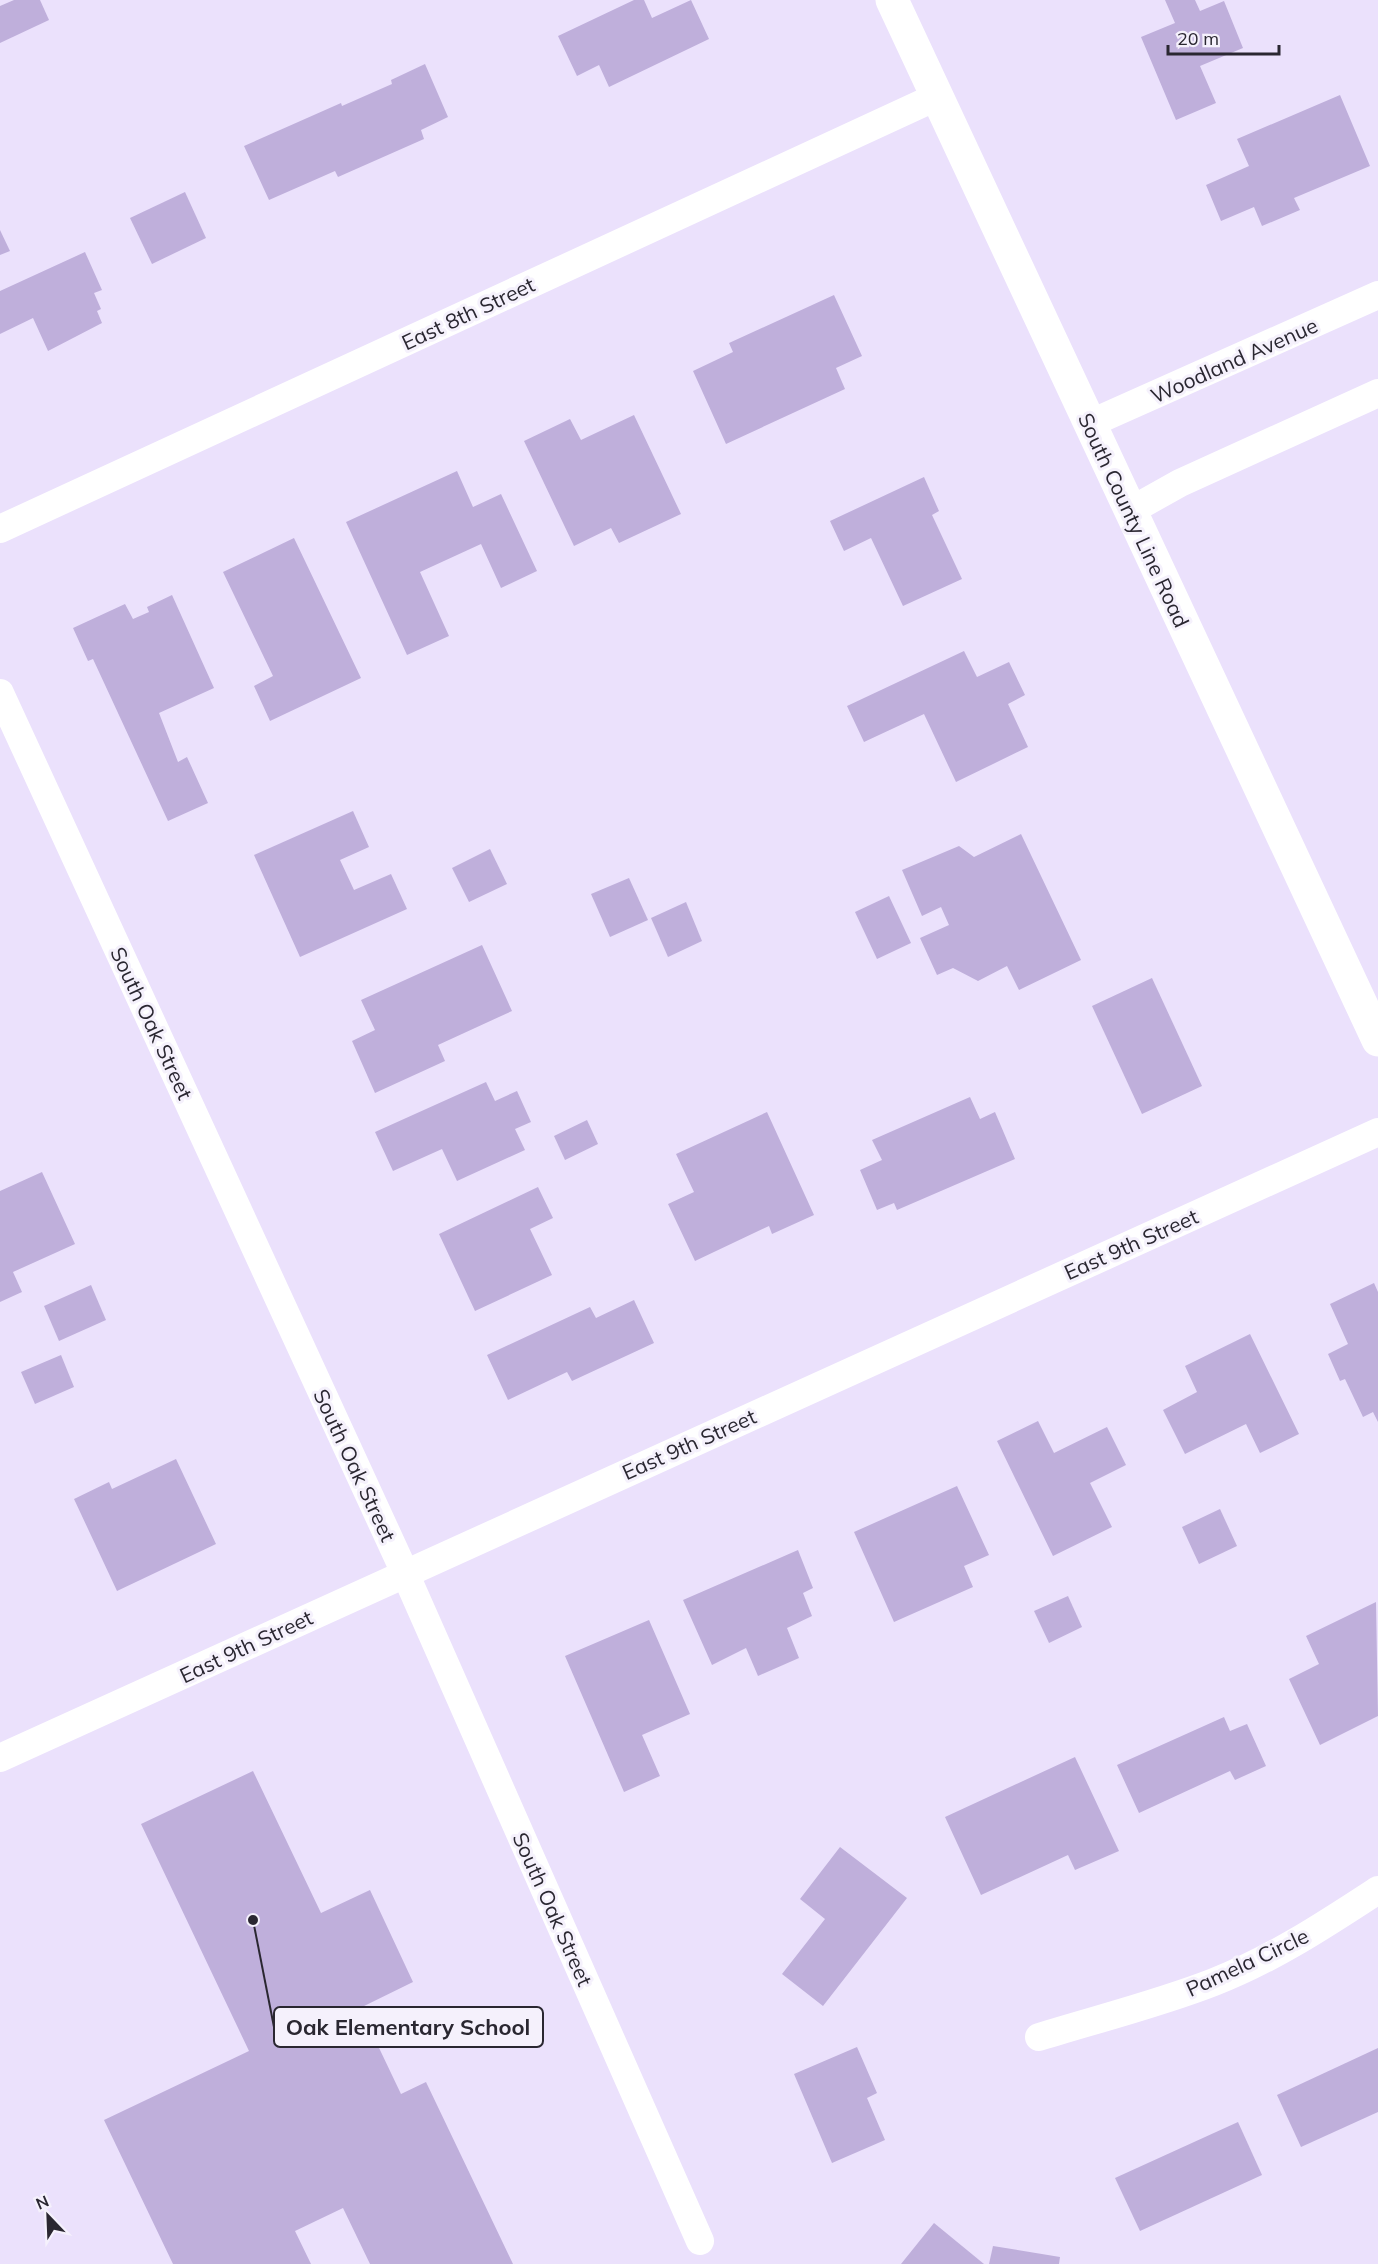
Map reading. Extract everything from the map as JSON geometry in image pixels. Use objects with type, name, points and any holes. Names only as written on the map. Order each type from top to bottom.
[{"type":"main road","name":"South County Line Road","points":[[892,0],[1378,1040]]},
{"type":"street","name":"East 8th Street","points":[[0,529],[936,97]]},
{"type":"street","name":"Woodland Avenue","points":[[1089,424],[1378,295]]},
{"type":"street","points":[[1130,511],[1180,483],[1378,393]]},
{"type":"street","name":"South Oak Street","points":[[0,693],[405,1573],[700,2241]]},
{"type":"street","name":"East 9th Street","points":[[0,1758],[1378,1132]]},
{"type":"street","name":"Pamela Circle","points":[[1039,2037],[1215,1981],[1259,1962],[1320,1928],[1378,1890]]},
{"type":"building","points":[[14,0],[40,0],[49,20],[0,43],[0,6]]},
{"type":"building","points":[[634,0],[644,0],[652,18],[691,0],[709,39],[609,87],[599,65],[577,76],[558,36]]},
{"type":"building","points":[[1165,0],[1195,0],[1200,11],[1224,1],[1243,48],[1200,66],[1216,103],[1176,120],[1141,37],[1175,23]]},
{"type":"building","points":[[425,64],[448,117],[421,130],[424,139],[338,177],[335,171],[269,200],[244,146],[341,103],[342,106],[392,84],[391,80]]},
{"type":"building","points":[[1340,95],[1370,166],[1294,198],[1300,210],[1262,226],[1254,207],[1221,221],[1206,185],[1249,166],[1237,139]]},
{"type":"building","points":[[185,192],[206,238],[152,264],[130,218]]},
{"type":"building","points":[[0,230],[10,251],[0,255]]},
{"type":"building","points":[[85,252],[102,290],[94,293],[101,309],[97,311],[102,323],[48,351],[33,318],[0,334],[0,291]]},
{"type":"building","points":[[834,295],[862,356],[836,368],[845,389],[726,444],[693,371],[733,352],[729,343]]},
{"type":"building","points":[[634,415],[681,514],[619,543],[611,528],[574,546],[524,441],[570,419],[581,440]]},
{"type":"building","points":[[457,471],[473,507],[501,494],[537,571],[501,588],[481,544],[420,572],[449,636],[407,655],[346,522]]},
{"type":"building","points":[[924,477],[939,511],[932,515],[962,579],[903,606],[871,538],[844,551],[830,521]]},
{"type":"building","points":[[294,538],[361,678],[270,721],[254,686],[273,676],[223,572]]},
{"type":"building","points":[[172,595],[214,688],[159,713],[178,762],[187,757],[208,803],[168,821],[93,659],[88,661],[73,628],[125,604],[133,619],[149,612],[147,607]]},
{"type":"building","points":[[964,651],[977,677],[1009,662],[1025,695],[1008,704],[1028,747],[956,782],[924,714],[864,742],[847,706]]},
{"type":"building","points":[[353,811],[369,847],[340,860],[354,890],[391,874],[407,909],[300,957],[254,855]]},
{"type":"building","points":[[1021,834],[1081,960],[1019,990],[1007,966],[978,981],[953,968],[937,975],[920,938],[949,925],[941,907],[922,916],[902,870],[959,846],[974,857]]},
{"type":"building","points":[[490,849],[507,884],[469,902],[452,868]]},
{"type":"building","points":[[629,878],[648,920],[610,937],[591,894]]},
{"type":"building","points":[[889,896],[911,943],[877,959],[855,912]]},
{"type":"building","points":[[686,902],[702,941],[668,957],[651,918]]},
{"type":"building","points":[[482,945],[512,1011],[438,1045],[445,1061],[375,1093],[352,1041],[375,1030],[361,1000]]},
{"type":"building","points":[[1152,978],[1202,1086],[1142,1114],[1092,1006]]},
{"type":"building","points":[[486,1082],[495,1101],[517,1091],[531,1122],[515,1129],[525,1150],[457,1181],[442,1149],[393,1171],[375,1132]]},
{"type":"building","points":[[970,1097],[980,1119],[995,1112],[1015,1159],[897,1210],[894,1203],[877,1210],[860,1170],[882,1160],[872,1140]]},
{"type":"building","points":[[767,1112],[814,1215],[772,1234],[769,1226],[695,1261],[668,1204],[694,1192],[676,1154]]},
{"type":"building","points":[[587,1120],[598,1144],[565,1160],[554,1136]]},
{"type":"building","points":[[42,1172],[75,1244],[13,1272],[22,1292],[0,1302],[0,1191]]},
{"type":"building","points":[[538,1187],[553,1218],[530,1229],[552,1275],[475,1311],[439,1234]]},
{"type":"building","points":[[1374,1283],[1378,1292],[1378,1422],[1373,1412],[1363,1417],[1345,1379],[1340,1381],[1328,1354],[1348,1344],[1330,1304]]},
{"type":"building","points":[[91,1285],[106,1320],[59,1341],[44,1306]]},
{"type":"building","points":[[634,1300],[654,1343],[572,1381],[567,1372],[508,1400],[487,1355],[590,1307],[596,1318]]},
{"type":"building","points":[[1250,1334],[1299,1434],[1260,1453],[1246,1424],[1185,1454],[1163,1410],[1197,1392],[1185,1366]]},
{"type":"building","points":[[61,1355],[74,1387],[35,1404],[21,1372]]},
{"type":"building","points":[[1038,1421],[1054,1453],[1107,1427],[1126,1465],[1090,1483],[1112,1527],[1053,1556],[997,1441]]},
{"type":"building","points":[[176,1459],[216,1544],[117,1591],[74,1499],[109,1482],[112,1489]]},
{"type":"building","points":[[957,1486],[989,1555],[964,1566],[973,1587],[894,1622],[854,1532]]},
{"type":"building","points":[[1220,1509],[1237,1546],[1199,1564],[1182,1527]]},
{"type":"building","points":[[798,1550],[813,1588],[803,1593],[812,1616],[787,1628],[799,1658],[758,1676],[746,1648],[712,1665],[683,1600]]},
{"type":"building","points":[[1068,1596],[1082,1627],[1049,1643],[1034,1611]]},
{"type":"building","points":[[1376,1602],[1378,1716],[1320,1745],[1289,1679],[1319,1664],[1306,1636]]},
{"type":"building","points":[[649,1620],[690,1714],[642,1735],[660,1776],[624,1792],[565,1656]]},
{"type":"building","points":[[1224,1717],[1230,1731],[1247,1724],[1266,1766],[1235,1780],[1230,1771],[1139,1813],[1117,1765]]},
{"type":"building","points":[[1075,1757],[1119,1851],[1075,1870],[1068,1855],[981,1895],[945,1817]]},
{"type":"building","points":[[253,1771],[321,1913],[370,1890],[413,1982],[360,2008],[401,2094],[426,2082],[513,2264],[370,2264],[343,2208],[295,2231],[311,2264],[173,2264],[104,2120],[249,2051],[141,1824]]},
{"type":"building","points":[[840,1847],[907,1898],[823,2006],[782,1974],[825,1919],[800,1899]]},
{"type":"building","points":[[857,2047],[877,2093],[867,2098],[885,2140],[832,2163],[794,2074]]},
{"type":"building","points":[[1378,2048],[1378,2112],[1301,2147],[1277,2095]]},
{"type":"building","points":[[1238,2122],[1262,2175],[1140,2231],[1115,2178]]},
{"type":"building","points":[[934,2223],[984,2264],[901,2264]]},
{"type":"building","points":[[993,2246],[1060,2257],[1059,2264],[989,2264]]},
{"type":"place","name":"Oak Elementary School","points":[[253,1920]]}]
